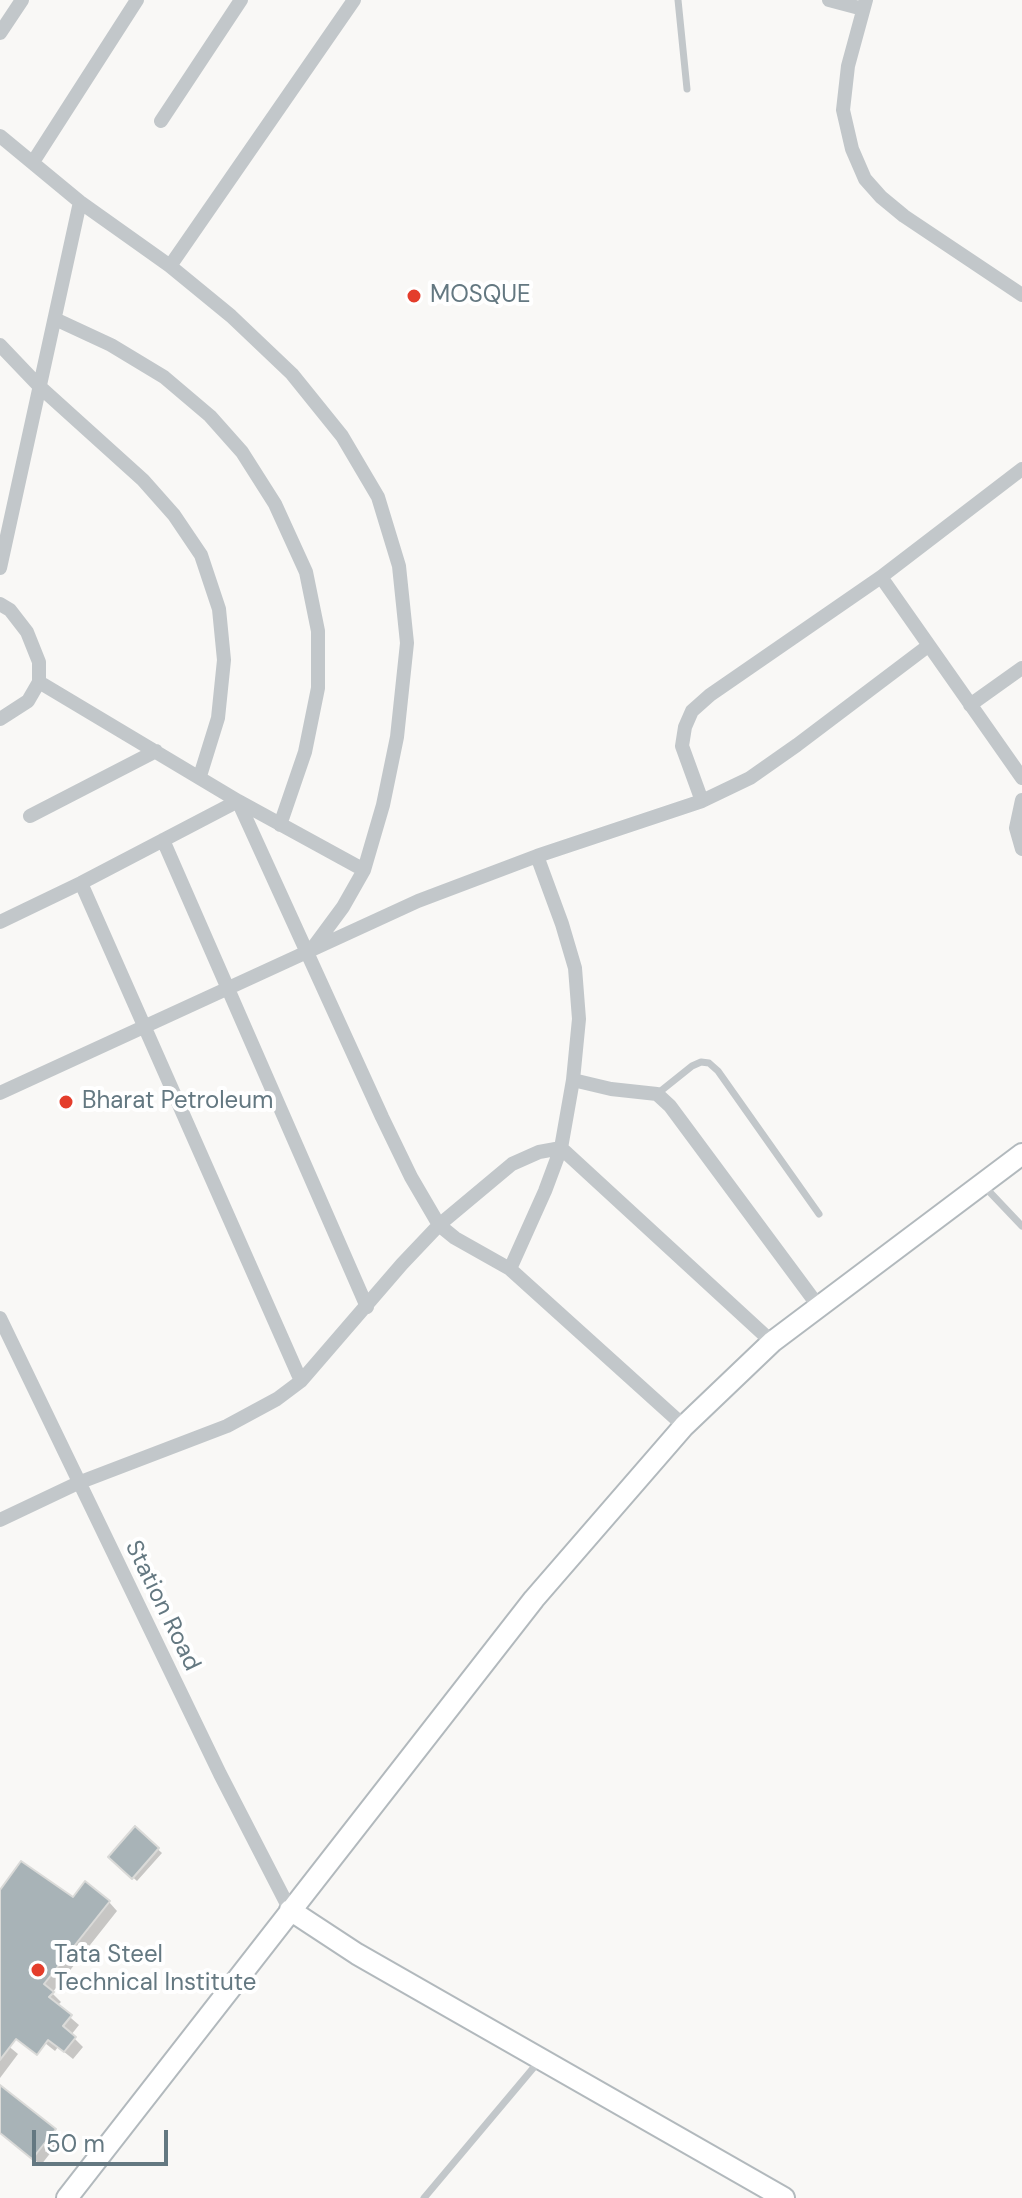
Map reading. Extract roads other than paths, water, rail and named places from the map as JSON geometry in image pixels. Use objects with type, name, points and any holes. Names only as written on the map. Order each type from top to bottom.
[{"type":"main road","points":[[67,2198],[534,1599],[684,1426],[772,1342],[1022,1154]]},
{"type":"main road","points":[[290,1910],[347,1948],[784,2198]]},
{"type":"street","points":[[0,33],[22,0]]},
{"type":"street","points":[[33,162],[137,0]]},
{"type":"street","points":[[161,121],[241,0]]},
{"type":"street","points":[[170,266],[354,0]]},
{"type":"street","points":[[829,0],[864,4],[848,66],[843,110],[852,149],[865,179],[904,216],[1022,295]]},
{"type":"street","points":[[0,136],[80,202],[170,266],[231,316],[292,374],[342,436],[378,497],[399,566],[407,643],[397,737],[383,805],[364,870],[343,907],[309,952]]},
{"type":"street","points":[[0,568],[7,508],[40,387],[80,202]]},
{"type":"street","points":[[55,319],[111,345],[164,377],[210,416],[242,452],[275,504],[306,572],[318,631],[318,688],[305,752],[280,825]]},
{"type":"street","points":[[0,345],[40,387],[143,480],[174,515],[201,555],[219,609],[224,660],[218,718],[200,776]]},
{"type":"street","points":[[702,801],[682,746],[692,711],[710,695],[881,577],[1022,469]]},
{"type":"street","points":[[881,577],[1022,778]]},
{"type":"street","points":[[0,604],[10,610],[27,632],[39,662],[39,682],[28,701],[0,719]]},
{"type":"street","points":[[0,1093],[418,901],[537,856],[702,801],[750,778],[928,646]]},
{"type":"street","points":[[970,705],[1022,668]]},
{"type":"street","points":[[39,682],[238,801],[364,870]]},
{"type":"street","points":[[30,816],[156,751]]},
{"type":"street","points":[[1022,800],[1016,828],[1022,849]]},
{"type":"street","points":[[0,922],[238,801]]},
{"type":"street","points":[[238,801],[382,1117],[439,1225],[455,1238],[510,1269],[684,1426]]},
{"type":"street","points":[[163,840],[367,1307]]},
{"type":"street","points":[[510,1269],[561,1148],[573,1080],[579,1019],[575,968],[537,856]]},
{"type":"street","points":[[81,883],[301,1381]]},
{"type":"street","points":[[573,1080],[611,1089],[657,1094],[670,1106],[819,1307]]},
{"type":"street","points":[[0,1520],[78,1483],[227,1426],[277,1399],[301,1381],[439,1225],[512,1164],[539,1152],[561,1148]]},
{"type":"street","points":[[561,1148],[772,1342]]},
{"type":"street","name":"Station Road","points":[[0,1318],[220,1774],[290,1910]]},
{"type":"lane","points":[[678,0],[687,89]]},
{"type":"lane","points":[[657,1094],[692,1066],[709,1063],[718,1071],[819,1214]]},
{"type":"lane","points":[[981,1183],[1022,1226]]},
{"type":"lane","points":[[424,2198],[541,2058]]},
{"type":"place","name":"MOSQUE","points":[[414,296]]},
{"type":"place","name":"Bharat Petroleum","points":[[66,1102]]},
{"type":"place","name":"Tata Steel Technical Institute","points":[[38,1970]]}]
